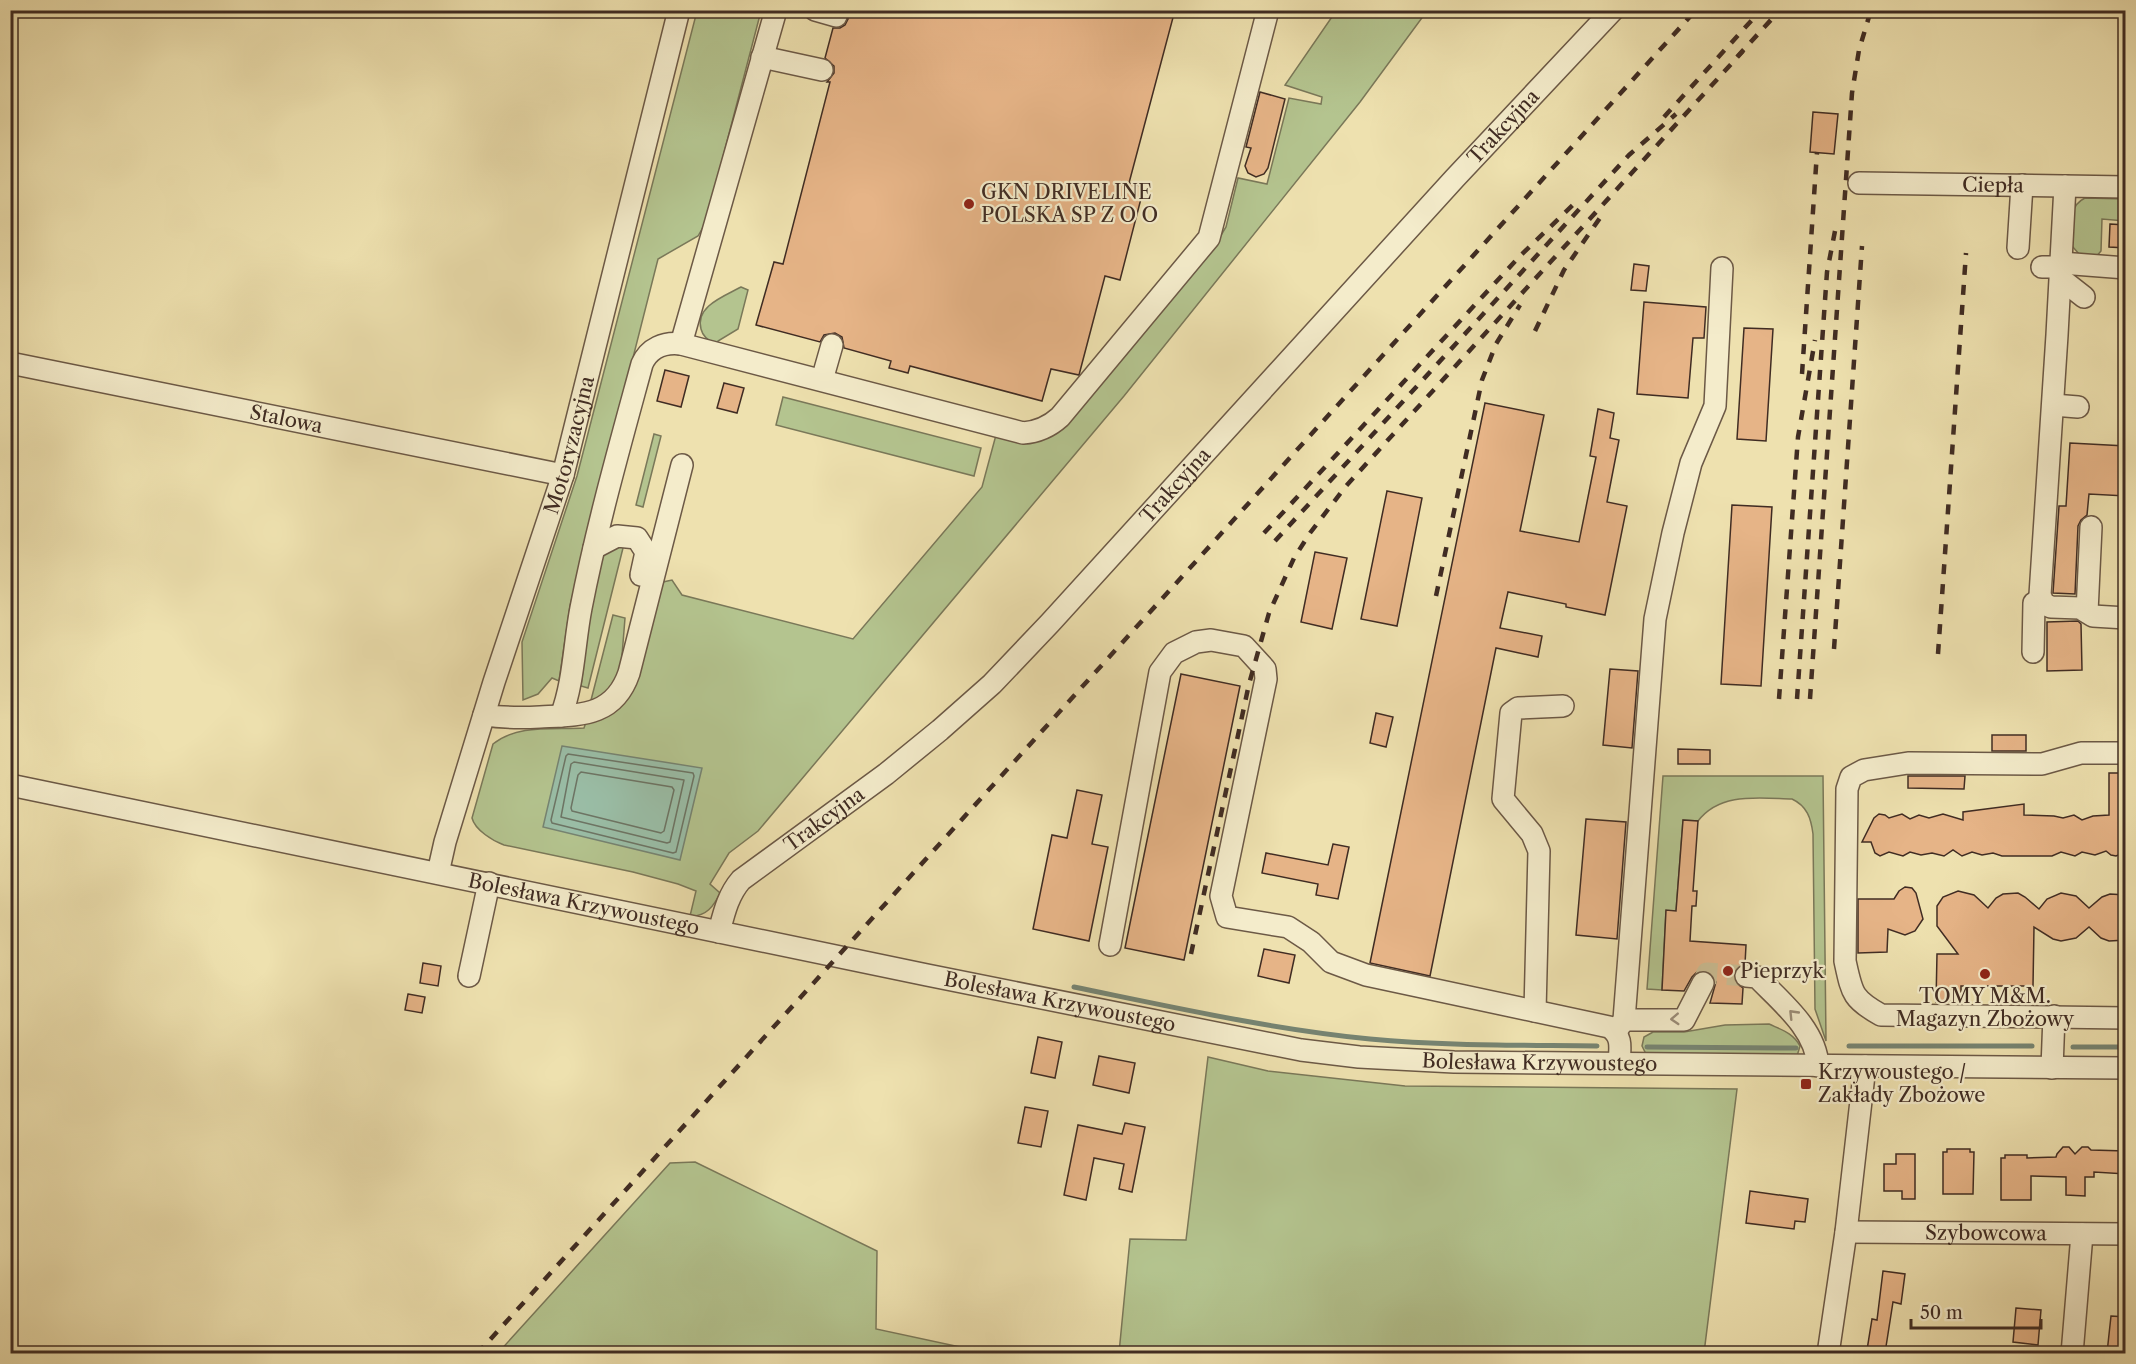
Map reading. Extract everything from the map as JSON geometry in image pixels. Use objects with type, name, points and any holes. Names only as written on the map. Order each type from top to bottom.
[{"type":"street","name":"Motoryzacyjna","points":[[438,873],[445,842],[484,715],[563,475],[679,10]]},
{"type":"street","points":[[681,344],[776,10]]},
{"type":"street","points":[[815,10],[836,16]]},
{"type":"street","points":[[561,716],[571,684],[580,609],[594,548],[644,360],[651,351],[663,345],[681,344],[1023,433],[1035,432],[1055,422],[1209,238],[1268,10]]},
{"type":"street","name":"Trakcyjna","points":[[719,932],[724,910],[741,880],[886,774],[992,684],[1050,624],[1455,178],[1613,10]]},
{"type":"street","points":[[764,50],[823,64]]},
{"type":"street","name":"Ciepła","points":[[1859,183],[2126,187]]},
{"type":"street","points":[[2018,248],[2022,185]]},
{"type":"street","points":[[2033,652],[2032,603],[2040,595],[2053,405],[2056,269],[2065,186]]},
{"type":"street","points":[[1619,1063],[1620,1026],[1655,620],[1673,533],[1691,463],[1715,406],[1722,268]]},
{"type":"street","points":[[2056,269],[2126,268]]},
{"type":"street","points":[[2056,269],[2084,297]]},
{"type":"street","points":[[822,380],[832,345]]},
{"type":"street","name":"Stalowa","points":[[10,363],[563,475]]},
{"type":"street","points":[[2053,405],[2078,407]]},
{"type":"street","points":[[484,715],[502,718],[583,714],[597,710],[618,695],[626,681],[682,465]]},
{"type":"street","points":[[2087,612],[2091,527]]},
{"type":"street","points":[[594,548],[617,536],[637,538],[644,547],[646,558],[633,604],[639,632]]},
{"type":"street","points":[[2032,603],[2051,607],[2080,608],[2093,616],[2126,618]]},
{"type":"street","points":[[1110,945],[1160,672],[1174,653],[1196,642],[1211,640],[1244,646],[1264,669],[1266,679],[1221,896],[1227,917],[1288,927],[1311,942],[1331,962],[1366,975],[1600,1024],[1620,1026],[1684,1020],[1703,983]]},
{"type":"street","points":[[1535,1011],[1539,851],[1532,834],[1503,800],[1511,713],[1518,708],[1563,706]]},
{"type":"street","points":[[2126,753],[2081,753],[2042,764],[1908,763],[1864,770],[1851,777],[1847,789],[1845,961],[1850,984],[1860,1004],[1881,1015],[2126,1018]]},
{"type":"street","name":"Bolesława Krzywoustego","points":[[10,785],[1300,1050],[1413,1061],[2126,1068]]},
{"type":"street","points":[[469,976],[489,883]]},
{"type":"street","points":[[1746,976],[1757,977],[1803,1024],[1817,1055],[1818,1066]]},
{"type":"street","points":[[2052,1068],[2054,1016]]},
{"type":"street","points":[[1828,1353],[1846,1232],[1865,1066]]},
{"type":"street","name":"Szybowcowa","points":[[1846,1232],[2126,1234]]},
{"type":"street","points":[[2072,1353],[2082,1234]]},
{"type":"shaded area","points":[[697,11],[761,11],[706,222],[698,236],[658,259],[570,606],[559,681],[552,678],[538,694],[523,700],[522,642],[577,476]]},
{"type":"shaded area","points":[[1336,11],[1427,11],[1360,102],[1124,396],[758,831],[729,853],[710,884],[720,893],[709,910],[701,915],[690,916],[696,891],[678,884],[633,872],[504,845],[481,831],[472,818],[493,744],[513,733],[524,731],[584,728],[586,722],[602,717],[663,582],[672,580],[682,595],[853,639],[982,487],[996,435],[1021,441],[1214,247],[1226,227],[1238,178],[1267,184],[1289,98],[1321,104],[1322,97],[1285,85]]},
{"type":"shaded area","points":[[2085,198],[2125,199],[2125,221],[2102,219],[2101,251],[2095,258],[2080,255],[2072,246],[2071,219],[2075,207]]},
{"type":"shaded area","points":[[741,287],[748,290],[738,329],[718,341],[717,345],[703,335],[700,321],[702,314],[720,298]]},
{"type":"shaded area","points":[[783,397],[981,448],[974,476],[776,425]]},
{"type":"shaded area","points":[[654,434],[661,436],[643,507],[636,505]]},
{"type":"shaded area","points":[[624,544],[588,688],[581,686],[590,612],[602,555]]},
{"type":"shaded area","points":[[613,615],[625,618],[621,668],[612,688],[590,704]]},
{"type":"shaded area","points":[[1663,776],[1823,776],[1826,1041],[1815,1009],[1813,834],[1807,813],[1792,799],[1753,798],[1728,801],[1717,805],[1698,821],[1683,820],[1676,911],[1666,911],[1662,990],[1647,989]]},
{"type":"shaded area","points":[[1769,1024],[1787,1032],[1794,1038],[1800,1046],[1797,1056],[1646,1054],[1642,1046],[1644,1037],[1653,1032],[1684,1032],[1725,1025]]},
{"type":"shaded area","points":[[1208,1057],[1268,1071],[1405,1086],[1737,1089],[1704,1353],[1119,1353],[1130,1239],[1186,1240]]},
{"type":"shaded area","points":[[695,1162],[877,1251],[876,1329],[988,1353],[498,1353],[670,1163]]},
{"type":"water","points":[[562,746],[702,768],[680,860],[543,827]]},
{"type":"building","name":"GKN DRIVELINE POLSKA SP Z O O","points":[[847,10],[1175,10],[1129,183],[1144,187],[1120,280],[1105,276],[1079,375],[1051,369],[1042,401],[910,366],[908,373],[889,368],[891,361],[844,348],[842,337],[835,333],[824,335],[820,342],[756,325],[774,262],[783,264],[830,82],[827,82],[834,73],[834,66],[825,58],[833,28],[845,25],[848,19]]},
{"type":"building","points":[[1260,92],[1285,99],[1268,168],[1264,174],[1256,177],[1248,173],[1245,166],[1251,148],[1246,147]]},
{"type":"building","points":[[1813,112],[1838,114],[1834,154],[1810,152]]},
{"type":"building","points":[[2110,224],[2126,225],[2126,248],[2109,247]]},
{"type":"building","points":[[1634,264],[1649,266],[1646,291],[1631,290]]},
{"type":"building","points":[[1644,302],[1706,307],[1704,338],[1693,338],[1688,398],[1637,394]]},
{"type":"building","points":[[1744,328],[1773,329],[1766,441],[1737,439]]},
{"type":"building","points":[[665,370],[689,376],[681,407],[657,401]]},
{"type":"building","points":[[724,383],[744,388],[737,413],[717,408]]},
{"type":"building","points":[[1485,403],[1544,415],[1520,531],[1579,542],[1596,457],[1590,456],[1598,409],[1614,413],[1610,438],[1619,440],[1607,502],[1627,506],[1605,615],[1508,592],[1500,628],[1542,636],[1538,657],[1496,648],[1430,976],[1370,963]]},
{"type":"building","points":[[2070,443],[2126,446],[2126,496],[2089,494],[2087,515],[2078,526],[2075,594],[2053,593],[2059,506],[2066,506]]},
{"type":"building","points":[[1387,491],[1422,498],[1397,626],[1361,619]]},
{"type":"building","points":[[1732,505],[1772,507],[1761,686],[1721,684]]},
{"type":"building","points":[[1315,552],[1347,558],[1332,629],[1301,622]]},
{"type":"building","points":[[2078,621],[2081,624],[2082,670],[2047,671],[2047,622]]},
{"type":"building","points":[[1610,669],[1638,671],[1632,748],[1603,745]]},
{"type":"building","points":[[1181,674],[1240,686],[1184,960],[1125,948]]},
{"type":"building","points":[[1376,713],[1393,717],[1386,747],[1370,743]]},
{"type":"building","points":[[1992,735],[2026,735],[2026,751],[1992,751]]},
{"type":"building","points":[[1678,749],[1710,750],[1710,764],[1678,764]]},
{"type":"building","points":[[2109,773],[2126,773],[2126,805],[2121,805],[2125,826],[2119,836],[2124,849],[2116,856],[2106,851],[2095,855],[2082,852],[2075,856],[2061,852],[2052,856],[2002,856],[1972,852],[1962,856],[1953,850],[1944,856],[1910,852],[1903,856],[1889,852],[1880,856],[1875,853],[1871,842],[1862,842],[1874,818],[1879,814],[1889,818],[1902,814],[1910,819],[1919,815],[1929,818],[1943,814],[1963,820],[1963,812],[2024,804],[2024,815],[2063,818],[2074,815],[2082,820],[2093,816],[2109,815]]},
{"type":"building","points":[[1908,776],[1965,776],[1964,789],[1908,788]]},
{"type":"building","points":[[1077,790],[1102,795],[1092,844],[1108,847],[1089,941],[1033,929],[1052,835],[1067,838]]},
{"type":"building","points":[[1586,819],[1626,822],[1617,939],[1576,935]]},
{"type":"building","points":[[1683,820],[1698,821],[1693,891],[1697,891],[1696,906],[1692,906],[1690,941],[1746,945],[1745,964],[1736,968],[1733,975],[1735,982],[1743,988],[1742,1004],[1710,1003],[1716,982],[1709,972],[1703,970],[1692,977],[1684,991],[1662,990],[1666,910],[1676,911]]},
{"type":"building","points":[[1333,844],[1349,847],[1338,899],[1316,895],[1318,884],[1262,873],[1266,853],[1328,865]]},
{"type":"building","points":[[1905,887],[1912,888],[1916,893],[1923,919],[1915,931],[1905,935],[1888,929],[1887,952],[1858,953],[1858,899],[1894,899]]},
{"type":"building","points":[[1958,891],[1974,895],[1988,908],[1996,898],[2003,894],[2018,893],[2039,909],[2047,899],[2061,893],[2076,896],[2089,908],[2102,897],[2110,894],[2126,895],[2126,940],[2109,941],[2101,938],[2089,927],[2076,938],[2061,941],[2053,939],[2034,927],[2033,986],[1961,986],[1961,1001],[1936,1002],[1937,954],[1958,954],[1937,926],[1937,906],[1943,897]]},
{"type":"building","points":[[1264,949],[1295,955],[1289,983],[1258,976]]},
{"type":"building","points":[[423,963],[441,966],[438,986],[420,983]]},
{"type":"building","points":[[408,994],[425,997],[422,1013],[405,1010]]},
{"type":"building","points":[[1038,1037],[1062,1042],[1055,1078],[1031,1073]]},
{"type":"building","points":[[1099,1056],[1135,1063],[1129,1093],[1093,1085]]},
{"type":"building","points":[[1025,1107],[1048,1111],[1041,1147],[1018,1143]]},
{"type":"building","points":[[1125,1123],[1145,1127],[1132,1192],[1119,1189],[1124,1164],[1094,1158],[1086,1200],[1064,1195],[1078,1125],[1122,1134]]},
{"type":"building","points":[[2063,1147],[2069,1147],[2075,1154],[2082,1147],[2088,1147],[2091,1150],[2126,1151],[2126,1174],[2094,1172],[2094,1177],[2085,1177],[2085,1196],[2066,1195],[2066,1177],[2031,1176],[2031,1200],[2001,1200],[2001,1158],[2005,1158],[2005,1155],[2027,1155],[2027,1158],[2056,1157]]},
{"type":"building","points":[[1947,1149],[1970,1149],[1970,1152],[1974,1152],[1973,1194],[1943,1194],[1943,1152],[1947,1152]]},
{"type":"building","points":[[1896,1154],[1915,1154],[1915,1199],[1902,1199],[1902,1191],[1884,1191],[1884,1164],[1896,1164]]},
{"type":"building","points":[[1750,1191],[1808,1199],[1805,1222],[1795,1221],[1794,1229],[1746,1223]]},
{"type":"building","points":[[1883,1271],[1905,1274],[1901,1304],[1893,1302],[1885,1353],[1867,1350],[1872,1319],[1877,1320]]},
{"type":"building","points":[[2016,1308],[2041,1310],[2038,1345],[2013,1342]]},
{"type":"building","points":[[2111,1316],[2126,1317],[2126,1353],[2107,1353]]},
{"type":"waterway","points":[[1074,987],[1184,1010],[1333,1035],[1455,1044],[1597,1046]]},
{"type":"waterway","points":[[1849,1046],[2032,1046]]},
{"type":"waterway","points":[[1647,1047],[1796,1048]]},
{"type":"waterway","points":[[2073,1047],[2126,1047]]},
{"type":"tunnel","points":[[1703,983],[1707,973],[1746,976]]},
{"type":"railway","points":[[477,1354],[1696,10]]},
{"type":"railway","points":[[1664,117],[1761,10]]},
{"type":"railway","points":[[1737,57],[1780,10]]},
{"type":"railway","points":[[1810,699],[1852,93],[1859,50],[1871,10]]},
{"type":"railway","points":[[1191,954],[1249,684],[1269,613],[1294,558],[1346,486],[1743,51]]},
{"type":"railway","points":[[1275,541],[1629,155],[1676,114]]},
{"type":"railway","points":[[1802,374],[1817,152]]},
{"type":"railway","points":[[1264,533],[1520,256],[1578,200]]},
{"type":"railway","points":[[1535,331],[1564,270],[1602,215]]},
{"type":"railway","points":[[1797,699],[1827,272],[1835,231]]},
{"type":"railway","points":[[1834,649],[1862,246]]},
{"type":"railway","points":[[1938,654],[1966,253]]},
{"type":"railway","points":[[1436,596],[1482,380],[1496,344],[1520,305]]},
{"type":"railway","points":[[1779,699],[1798,437],[1815,340]]},
{"type":"place","name":"GKN DRIVELINE POLSKA SP Z O O","points":[[969,204]]},
{"type":"place","name":"Pieprzyk","points":[[1728,971]]},
{"type":"place","name":"TOMY M&M. Magazyn Zbożowy","points":[[1985,974]]},
{"type":"place","name":"Krzywoustego / Zakłady Zbożowe","points":[[1806,1084]]}]
